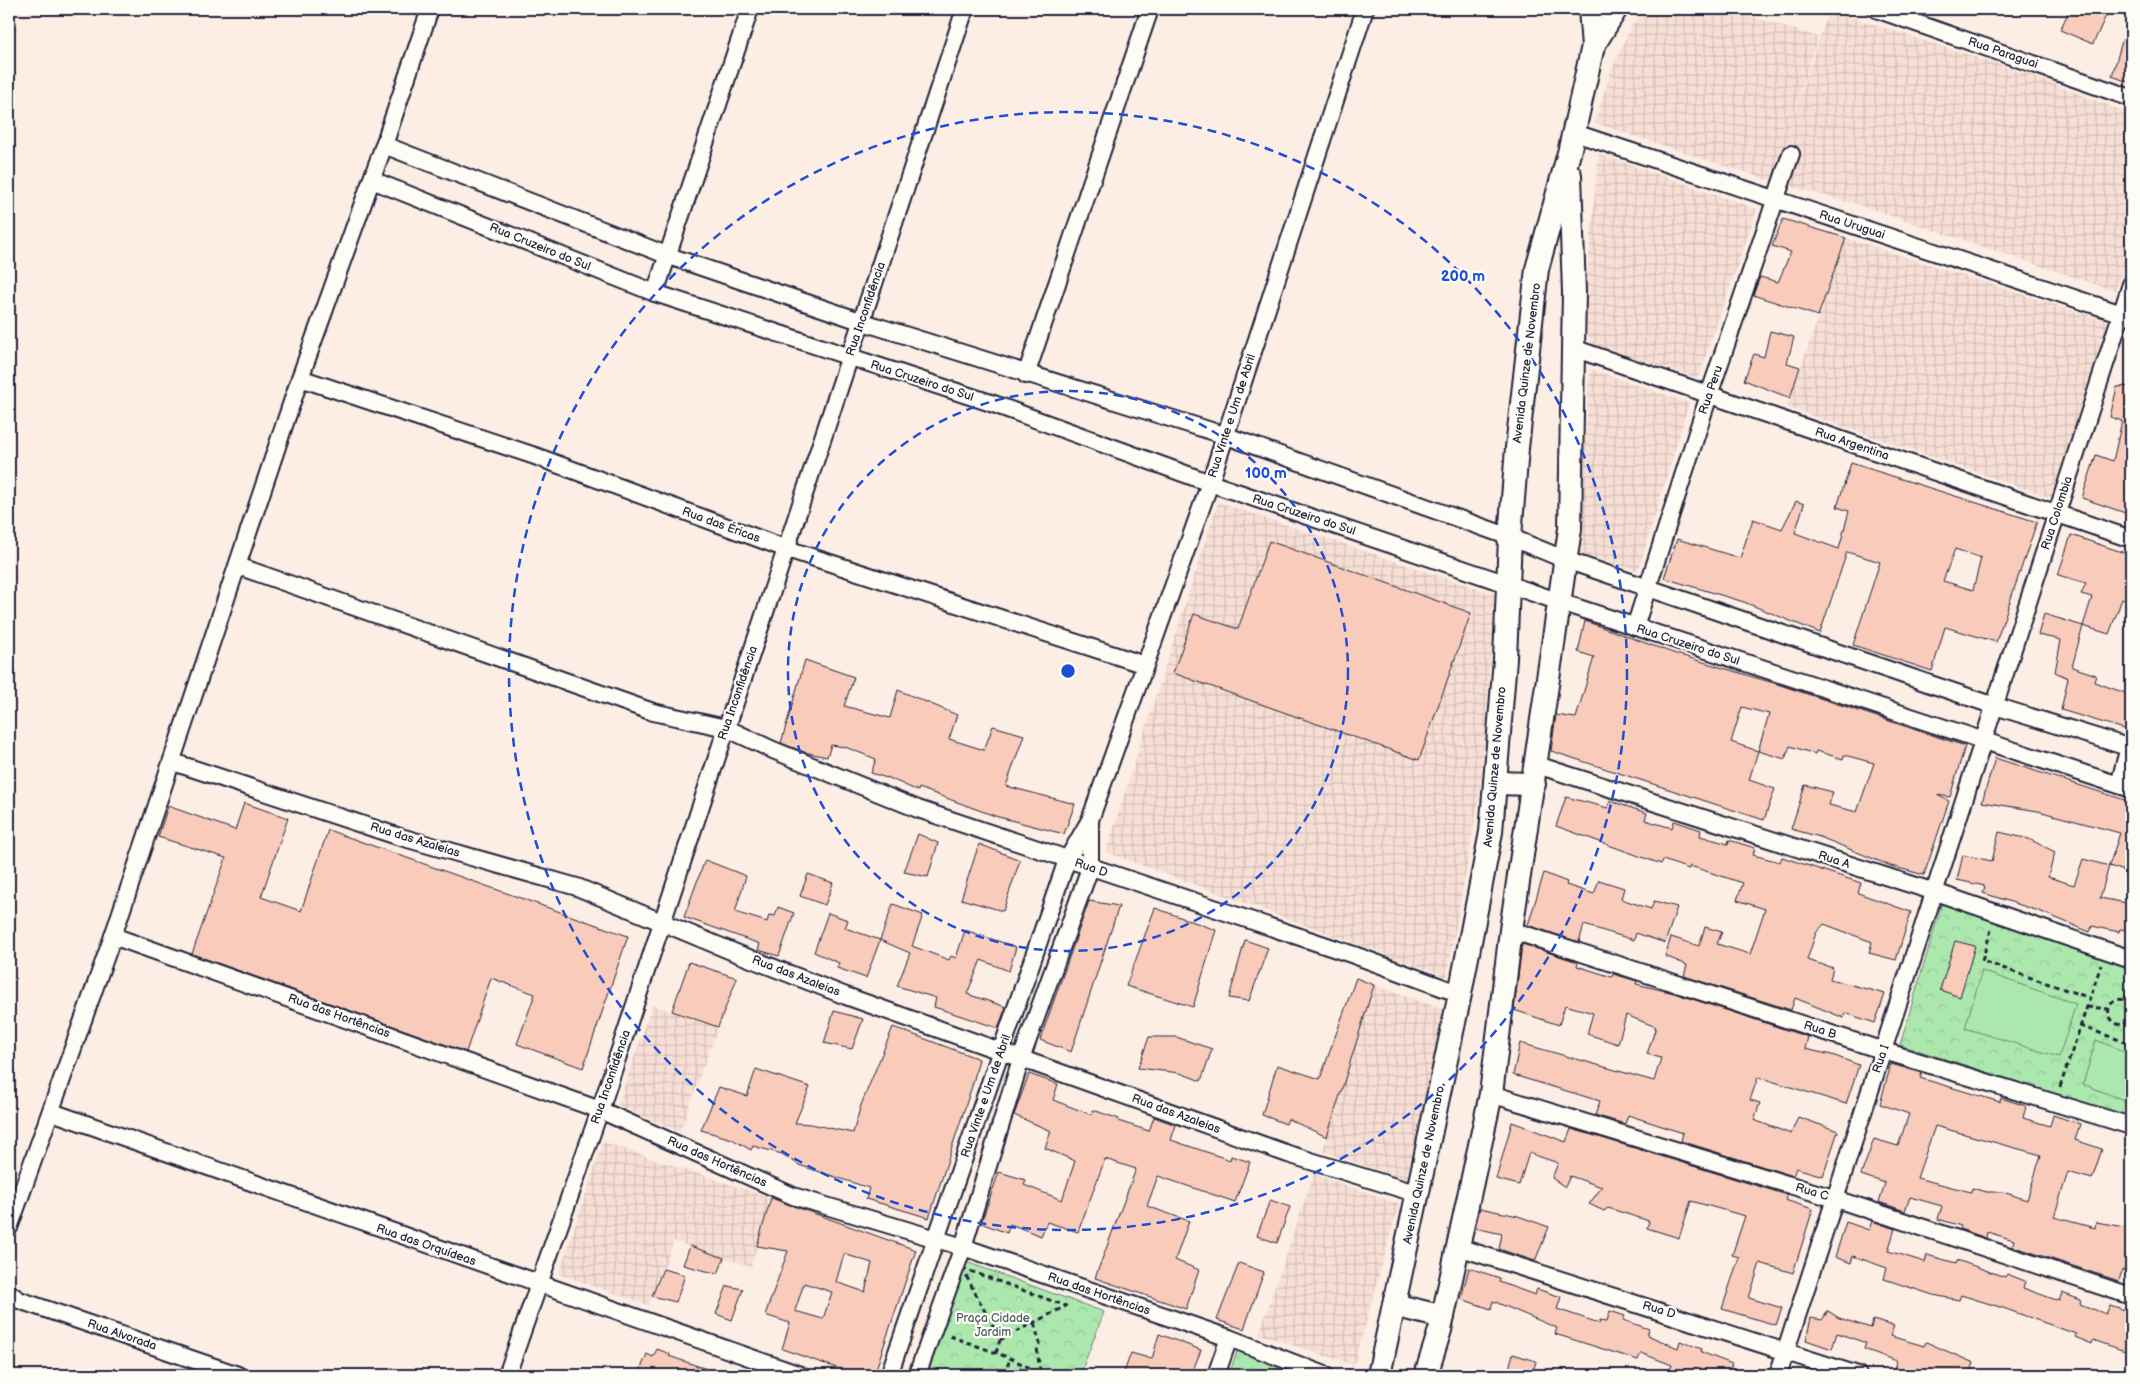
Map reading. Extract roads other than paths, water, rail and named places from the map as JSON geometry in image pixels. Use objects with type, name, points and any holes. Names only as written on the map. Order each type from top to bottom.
[{"type":"main road","name":"Avenida Quinze de Novembro","points":[[1379,1375],[1460,994],[1491,832],[1517,448],[1537,269],[1571,143],[1593,46],[1590,9]]},
{"type":"main road","name":"Avenida Quinze de Novembro","points":[[1593,46],[1616,9]]},
{"type":"main road","name":"Avenida Quinze de Novembro","points":[[1426,1375],[1443,1317],[1491,1094],[1511,930],[1570,529],[1574,348],[1571,143]]},
{"type":"main road","points":[[1495,783],[1535,774]]},
{"type":"main road","points":[[1394,1306],[1443,1317]]},
{"type":"street","points":[[9,1228],[52,1112],[113,936],[173,762],[300,378],[372,180],[430,9]]},
{"type":"street","points":[[655,293],[669,256],[750,9]]},
{"type":"street","name":"Rua Inconfidência","points":[[507,1375],[600,1110],[863,322],[965,9]]},
{"type":"street","points":[[1026,375],[1150,9]]},
{"type":"street","name":"Rua Vinte e Um de Abril","points":[[889,1375],[1067,860],[1090,820],[1210,484],[1224,435],[1365,9]]},
{"type":"street","name":"Rua Paraguai","points":[[1876,9],[2131,98]]},
{"type":"street","name":"Rua Uruguai","points":[[1571,143],[1777,200],[2126,316]]},
{"type":"street","points":[[384,145],[669,256],[1026,375],[1224,435],[1647,588],[1995,706],[2130,747],[2125,787]]},
{"type":"street","name":"Rua Peru","points":[[1635,627],[1709,395],[1777,200],[1791,154]]},
{"type":"street","name":"Rua Cruzeiro do Sul","points":[[372,180],[655,293],[991,403],[1210,484],[1509,583],[1560,602],[2125,787]]},
{"type":"street","name":"Rua Colombia","points":[[1984,742],[2057,515],[2126,316],[2131,284]]},
{"type":"street","name":"Rua Argentina","points":[[1574,348],[2131,539]]},
{"type":"street","name":"Rua das Éricas","points":[[300,378],[535,456],[787,549],[1145,665]]},
{"type":"street","name":"Rua D","points":[[238,566],[653,712],[726,728],[790,757],[918,808],[1090,868],[1354,955],[1460,994]]},
{"type":"street","name":"Rua I","points":[[1778,1375],[1984,742]]},
{"type":"street","name":"Rua das Azaleias","points":[[173,762],[397,836],[577,887],[846,996],[1288,1154],[1418,1194]]},
{"type":"street","name":"Rua A","points":[[1535,774],[1935,892],[2131,958]]},
{"type":"street","name":"Rua Vinte e Um de Abril","points":[[917,1375],[963,1248],[1021,1059],[1090,868],[1090,820]]},
{"type":"street","name":"Rua B","points":[[1511,930],[1884,1051],[2131,1126]]},
{"type":"street","name":"Rua das Hortências","points":[[113,936],[600,1110],[793,1196],[963,1248],[1228,1338],[1325,1375]]},
{"type":"street","name":"Rua C","points":[[1491,1094],[1836,1199],[2131,1296]]},
{"type":"street","name":"Rua das Orquídeas","points":[[52,1112],[800,1375]]},
{"type":"street","name":"Rua D","points":[[1458,1247],[1858,1375]]},
{"type":"street","name":"Rua Alvorada","points":[[9,1293],[19,1300],[238,1375]]},
{"type":"street","points":[[1216,1375],[1228,1338]]},
{"type":"park label","name":"Praça Cidade Jardim","points":[[993,1325]]}]
